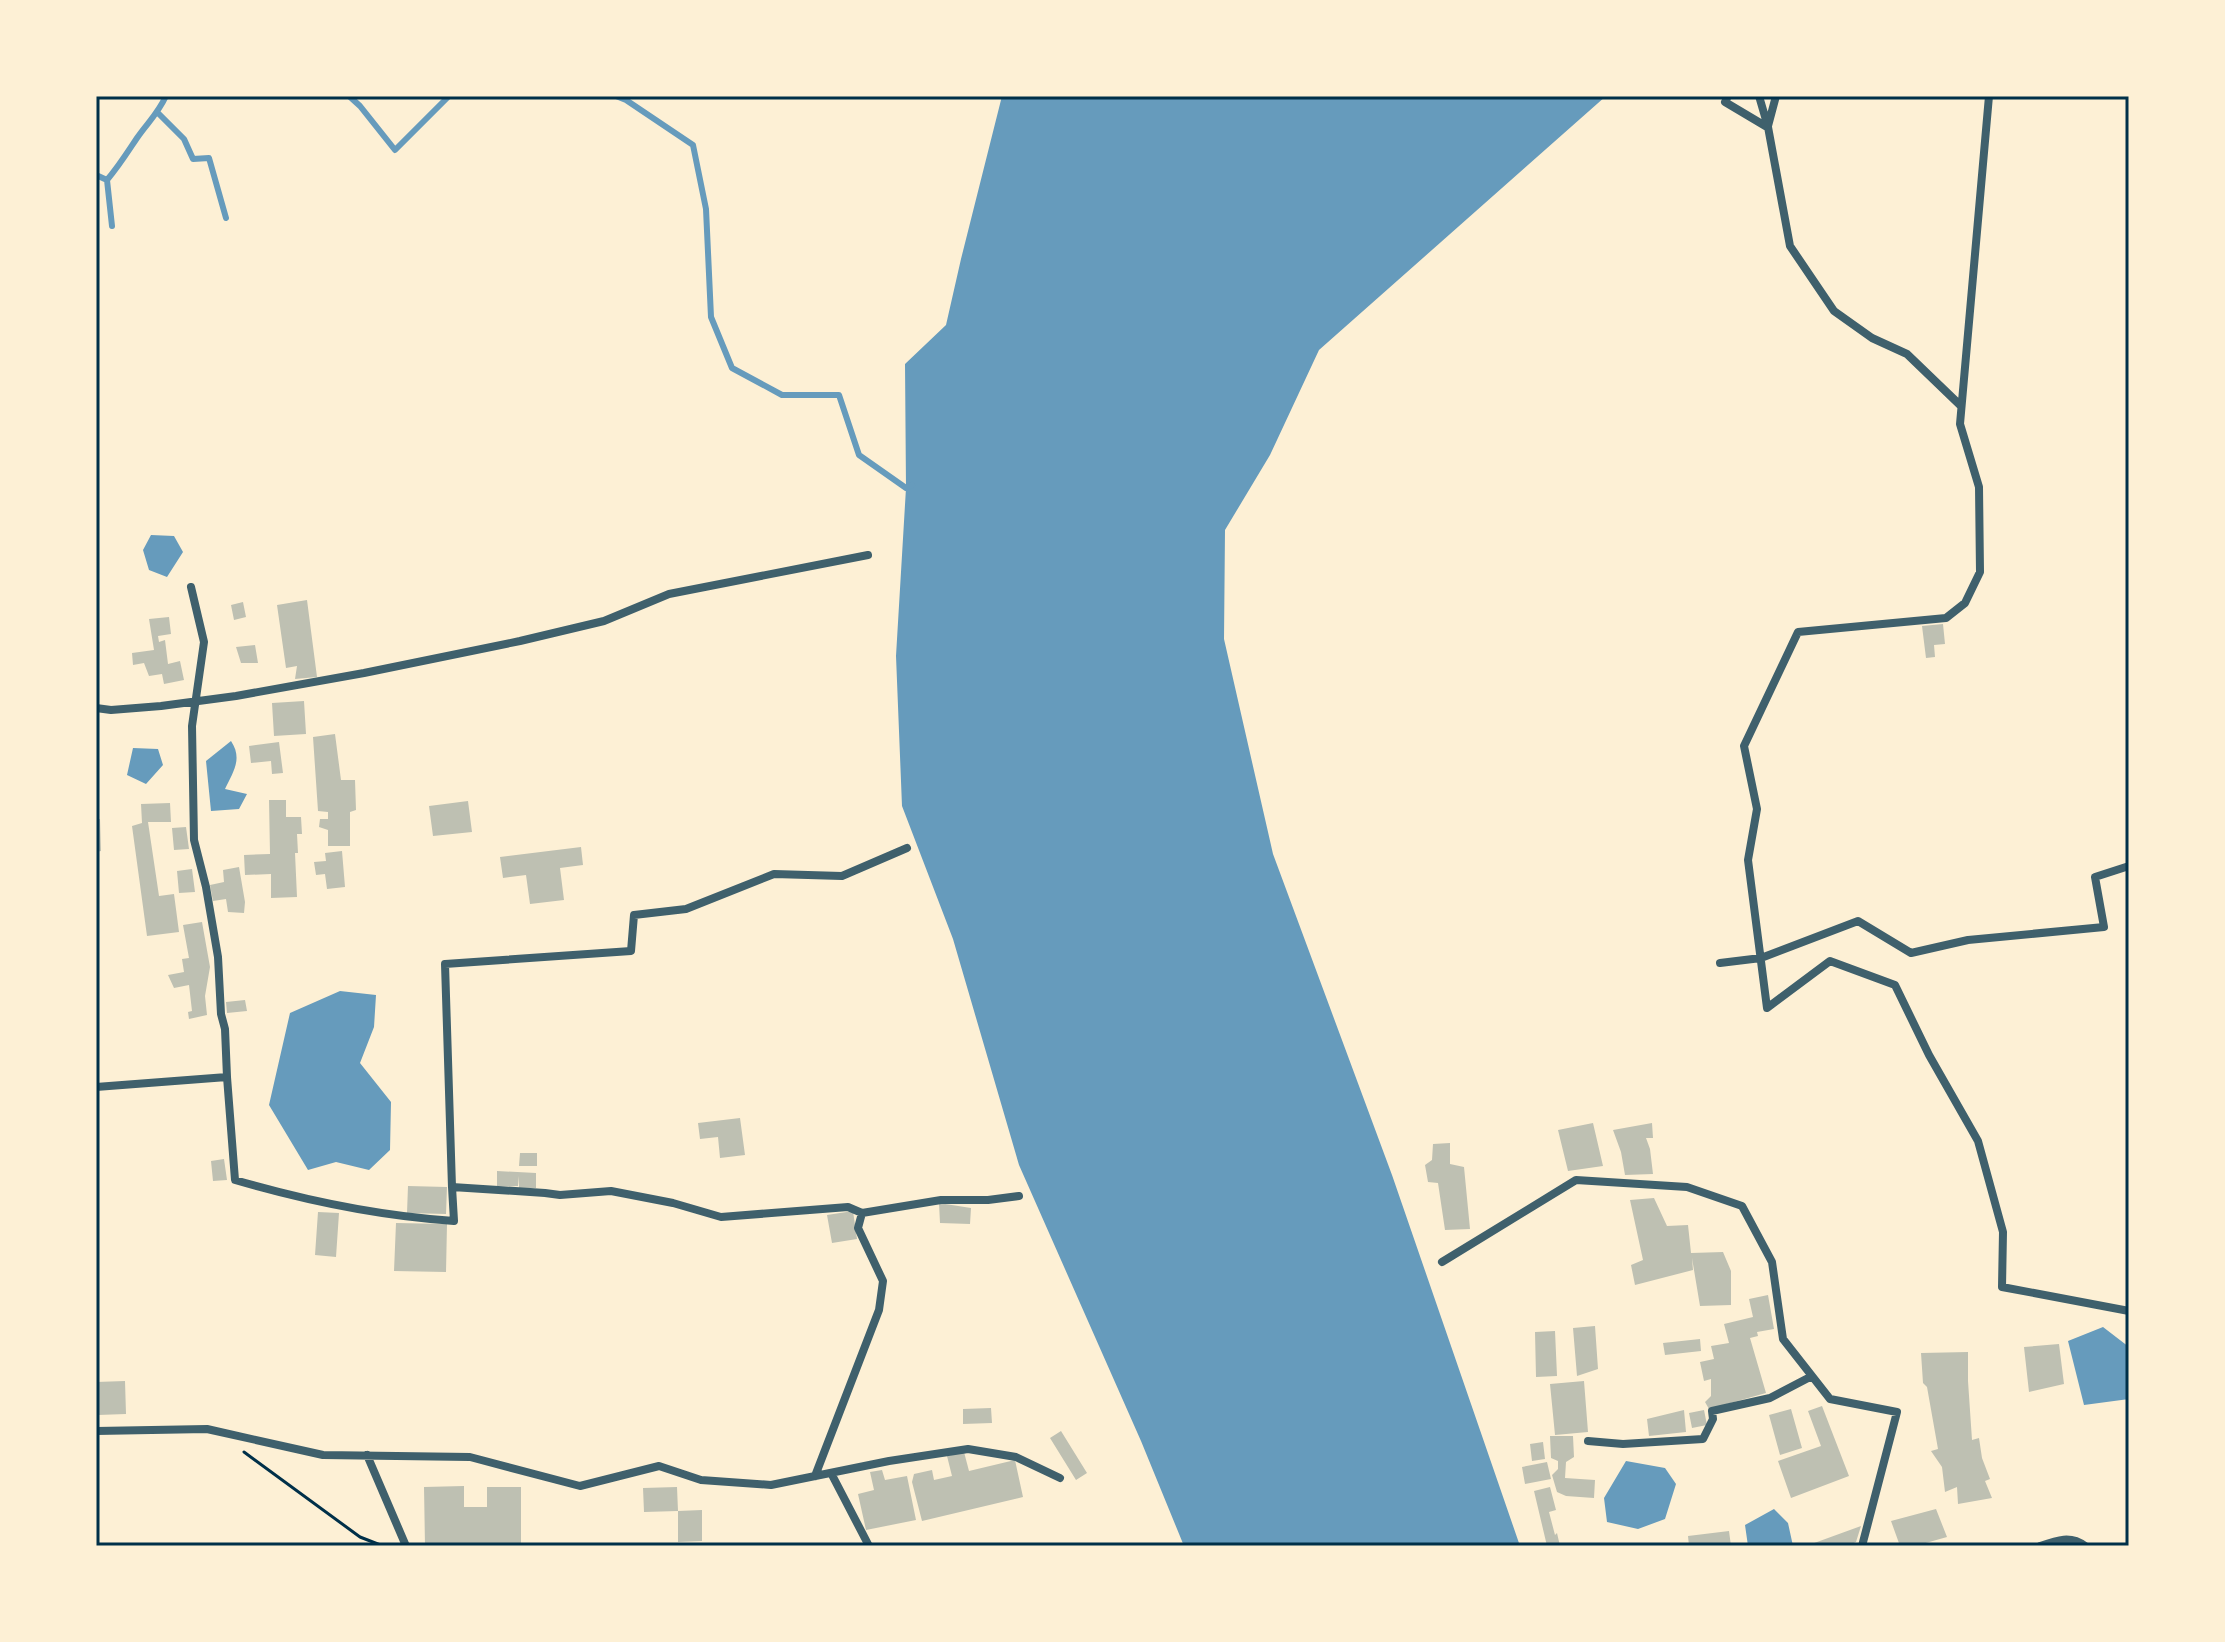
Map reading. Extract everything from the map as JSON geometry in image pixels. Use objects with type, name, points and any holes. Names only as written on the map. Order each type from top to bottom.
[{"type":"street","points":[[1728,96],[1725,102],[1768,127]]},
{"type":"street","points":[[1759,96],[1768,127],[1790,246],[1834,311],[1872,338],[1907,354],[1961,406]]},
{"type":"street","points":[[1768,127],[1776,96]]},
{"type":"street","points":[[1989,96],[1960,424],[1979,487],[1980,572],[1965,603],[1946,618],[1798,632],[1744,746],[1757,809],[1748,860],[1767,1008],[1830,961],[1895,985],[1929,1055],[1978,1141],[2003,1232],[2002,1287],[2129,1311]]},
{"type":"street","points":[[96,708],[111,710],[236,696],[364,673],[604,621],[669,594],[868,555]]},
{"type":"street","points":[[191,587],[204,642],[192,726],[194,840],[218,957],[235,1180],[285,1195],[350,1208],[454,1221],[445,964],[631,951],[634,915],[686,909],[774,874],[842,876],[907,848]]},
{"type":"street","points":[[1720,963],[1761,958],[1858,921],[1911,953],[1968,940],[2104,927],[2095,877],[2129,866]]},
{"type":"street","points":[[96,1087],[227,1077]]},
{"type":"street","points":[[1442,1262],[1576,1180],[1687,1187],[1742,1206],[1772,1262],[1783,1339],[1830,1399],[1897,1412],[1862,1546]]},
{"type":"street","points":[[452,1187],[560,1195],[611,1191],[673,1203],[721,1217],[848,1207],[862,1213],[941,1200],[988,1200],[1019,1196]]},
{"type":"street","points":[[815,1476],[879,1310],[883,1281],[858,1228],[862,1213]]},
{"type":"street","points":[[1588,1441],[1623,1444],[1703,1439],[1713,1419],[1712,1411],[1770,1398],[1812,1376]]},
{"type":"street","points":[[96,1431],[207,1429],[323,1455],[470,1457],[580,1486],[659,1466],[701,1480],[771,1485],[968,1449],[1016,1457],[1060,1478]]},
{"type":"street","points":[[367,1455],[406,1546]]},
{"type":"street","points":[[831,1473],[869,1546]]},
{"type":"street","points":[[2040,1546],[2057,1540],[2076,1539],[2085,1546]]},
{"type":"path","points":[[240,1450],[360,1537],[383,1546]]},
{"type":"water","points":[[1002,96],[1606,96],[1319,350],[1270,455],[1225,530],[1224,639],[1273,854],[1392,1175],[1520,1546],[1184,1546],[1019,1165],[953,939],[902,806],[896,656],[906,488],[905,364],[946,325]]},
{"type":"water","points":[[151,535],[174,536],[183,552],[167,577],[149,570],[143,550]]},
{"type":"water","points":[[231,741],[236,760],[225,789],[247,794],[239,809],[211,811],[206,761]]},
{"type":"water","points":[[133,748],[158,749],[163,765],[146,784],[127,775]]},
{"type":"water","points":[[340,991],[376,995],[374,1027],[360,1063],[391,1102],[390,1150],[369,1170],[336,1162],[308,1170],[269,1105],[290,1013]]},
{"type":"water","points":[[2103,1327],[2129,1347],[2129,1399],[2084,1405],[2068,1341]]},
{"type":"water","points":[[1626,1461],[1665,1468],[1676,1484],[1665,1519],[1638,1529],[1607,1522],[1604,1498]]},
{"type":"water","points":[[1774,1509],[1788,1523],[1793,1546],[1748,1546],[1745,1525]]},
{"type":"building","points":[[307,600],[317,677],[295,679],[297,666],[286,668],[277,605]]},
{"type":"building","points":[[243,602],[246,617],[234,620],[231,605]]},
{"type":"building","points":[[169,617],[171,634],[158,636],[159,642],[165,640],[168,664],[180,661],[184,680],[164,684],[162,674],[149,676],[144,663],[133,665],[132,653],[154,650],[149,619]]},
{"type":"building","points":[[1943,624],[1945,644],[1934,645],[1935,657],[1926,658],[1922,626]]},
{"type":"building","points":[[255,645],[258,663],[241,663],[236,647]]},
{"type":"building","points":[[304,701],[306,734],[274,736],[272,703]]},
{"type":"building","points":[[335,734],[341,780],[355,780],[356,810],[350,812],[350,846],[328,846],[328,830],[319,827],[320,819],[328,819],[328,812],[318,811],[313,737]]},
{"type":"building","points":[[279,742],[283,773],[272,774],[271,761],[251,763],[249,746]]},
{"type":"building","points":[[269,800],[286,800],[286,817],[301,817],[302,834],[297,834],[298,853],[295,853],[297,897],[271,898],[271,874],[245,875],[244,855],[270,854]]},
{"type":"building","points":[[468,801],[472,832],[433,836],[429,806]]},
{"type":"building","points":[[170,803],[171,822],[148,822],[159,896],[174,894],[179,932],[147,936],[132,826],[142,823],[141,804]]},
{"type":"building","points":[[96,819],[100,819],[101,851],[96,852]]},
{"type":"building","points":[[186,827],[189,849],[174,850],[172,828]]},
{"type":"building","points":[[581,847],[583,865],[560,868],[564,900],[530,904],[526,875],[503,878],[500,857]]},
{"type":"building","points":[[342,851],[345,887],[327,889],[325,874],[316,875],[314,862],[326,861],[325,853]]},
{"type":"building","points":[[239,867],[244,913],[228,912],[226,899],[213,901],[210,885],[224,882],[223,870]]},
{"type":"building","points":[[192,869],[195,892],[179,893],[177,871]]},
{"type":"building","points":[[202,922],[210,967],[205,996],[207,1015],[189,1019],[188,1012],[192,1011],[189,985],[174,988],[168,975],[184,972],[182,959],[189,958],[183,925]]},
{"type":"building","points":[[245,1000],[247,1011],[227,1013],[226,1002]]},
{"type":"building","points":[[740,1118],[745,1155],[720,1158],[718,1137],[700,1139],[698,1123]]},
{"type":"building","points":[[1593,1123],[1603,1166],[1568,1171],[1558,1130]]},
{"type":"building","points":[[1652,1123],[1653,1138],[1646,1138],[1653,1174],[1625,1175],[1613,1130]]},
{"type":"building","points":[[1450,1143],[1450,1164],[1464,1167],[1470,1229],[1445,1230],[1438,1183],[1428,1182],[1425,1165],[1432,1160],[1433,1144]]},
{"type":"building","points":[[520,1153],[537,1153],[537,1166],[519,1166]]},
{"type":"building","points":[[224,1159],[227,1180],[213,1181],[211,1161]]},
{"type":"building","points":[[497,1171],[536,1173],[536,1188],[519,1188],[519,1176],[518,1186],[497,1186]]},
{"type":"building","points":[[408,1186],[447,1187],[446,1214],[407,1213]]},
{"type":"building","points":[[1654,1198],[1667,1226],[1688,1225],[1691,1253],[1723,1252],[1731,1271],[1731,1305],[1700,1306],[1692,1258],[1693,1270],[1635,1285],[1631,1265],[1643,1260],[1630,1200]]},
{"type":"building","points":[[939,1203],[971,1208],[970,1224],[940,1223]]},
{"type":"building","points":[[853,1211],[857,1239],[832,1243],[827,1215]]},
{"type":"building","points":[[318,1212],[339,1213],[336,1257],[315,1255]]},
{"type":"building","points":[[396,1223],[447,1224],[446,1272],[394,1271]]},
{"type":"building","points":[[1768,1295],[1774,1329],[1757,1332],[1758,1336],[1750,1338],[1766,1393],[1709,1409],[1705,1402],[1711,1396],[1711,1379],[1704,1381],[1700,1362],[1714,1359],[1711,1346],[1729,1343],[1724,1324],[1753,1317],[1749,1299]]},
{"type":"building","points":[[1595,1326],[1598,1369],[1577,1376],[1573,1328]]},
{"type":"building","points":[[1555,1331],[1557,1376],[1536,1377],[1535,1332]]},
{"type":"building","points":[[1700,1339],[1701,1351],[1665,1355],[1663,1343]]},
{"type":"building","points":[[2059,1344],[2064,1384],[2029,1392],[2024,1347]]},
{"type":"building","points":[[1968,1352],[1972,1440],[1979,1438],[1990,1479],[1985,1481],[1992,1498],[1958,1504],[1957,1487],[1945,1492],[1942,1467],[1931,1451],[1938,1449],[1927,1387],[1923,1383],[1921,1353]]},
{"type":"building","points":[[125,1381],[126,1414],[98,1415],[96,1382]]},
{"type":"building","points":[[1584,1381],[1588,1432],[1555,1435],[1550,1384]]},
{"type":"building","points":[[1822,1406],[1849,1476],[1791,1498],[1778,1461],[1821,1446],[1808,1411]]},
{"type":"building","points":[[991,1408],[992,1423],[963,1424],[963,1409]]},
{"type":"building","points":[[1791,1409],[1802,1448],[1780,1455],[1769,1415]]},
{"type":"building","points":[[1684,1410],[1686,1432],[1649,1436],[1647,1419]]},
{"type":"building","points":[[1704,1410],[1707,1425],[1692,1428],[1689,1413]]},
{"type":"building","points":[[1061,1431],[1087,1473],[1076,1480],[1050,1438]]},
{"type":"building","points":[[1550,1436],[1573,1436],[1574,1457],[1566,1462],[1565,1478],[1595,1480],[1594,1498],[1566,1496],[1557,1492],[1552,1475],[1558,1469],[1558,1461],[1551,1458]]},
{"type":"building","points":[[1543,1442],[1545,1459],[1532,1461],[1530,1444]]},
{"type":"building","points":[[964,1452],[969,1471],[1015,1460],[1023,1497],[922,1521],[912,1482],[914,1474],[932,1470],[934,1480],[952,1476],[947,1456]]},
{"type":"building","points":[[1547,1462],[1551,1479],[1525,1484],[1522,1467]]},
{"type":"building","points":[[882,1470],[885,1480],[907,1476],[916,1520],[866,1530],[858,1494],[874,1490],[870,1472]]},
{"type":"building","points":[[464,1486],[464,1507],[487,1507],[487,1487],[521,1487],[521,1546],[425,1546],[424,1487]]},
{"type":"building","points":[[677,1487],[678,1511],[644,1512],[643,1488]]},
{"type":"building","points":[[1550,1487],[1556,1510],[1549,1512],[1560,1546],[1547,1546],[1534,1491]]},
{"type":"building","points":[[1936,1509],[1947,1537],[1915,1546],[1900,1546],[1891,1521]]},
{"type":"building","points":[[702,1510],[702,1541],[678,1542],[678,1511]]},
{"type":"building","points":[[1861,1526],[1856,1542],[1847,1546],[1806,1546]]},
{"type":"building","points":[[1729,1531],[1731,1546],[1689,1546],[1688,1536]]},
{"type":"waterway","points":[[112,226],[107,180],[166,96]]},
{"type":"waterway","points":[[349,96],[395,150],[449,96]]},
{"type":"waterway","points":[[616,96],[693,145],[706,209],[711,317],[732,368],[782,395],[839,395],[859,455],[906,488],[912,485]]},
{"type":"waterway","points":[[158,113],[184,139],[193,159],[209,158],[226,218]]},
{"type":"waterway","points":[[96,175],[107,180]]}]
